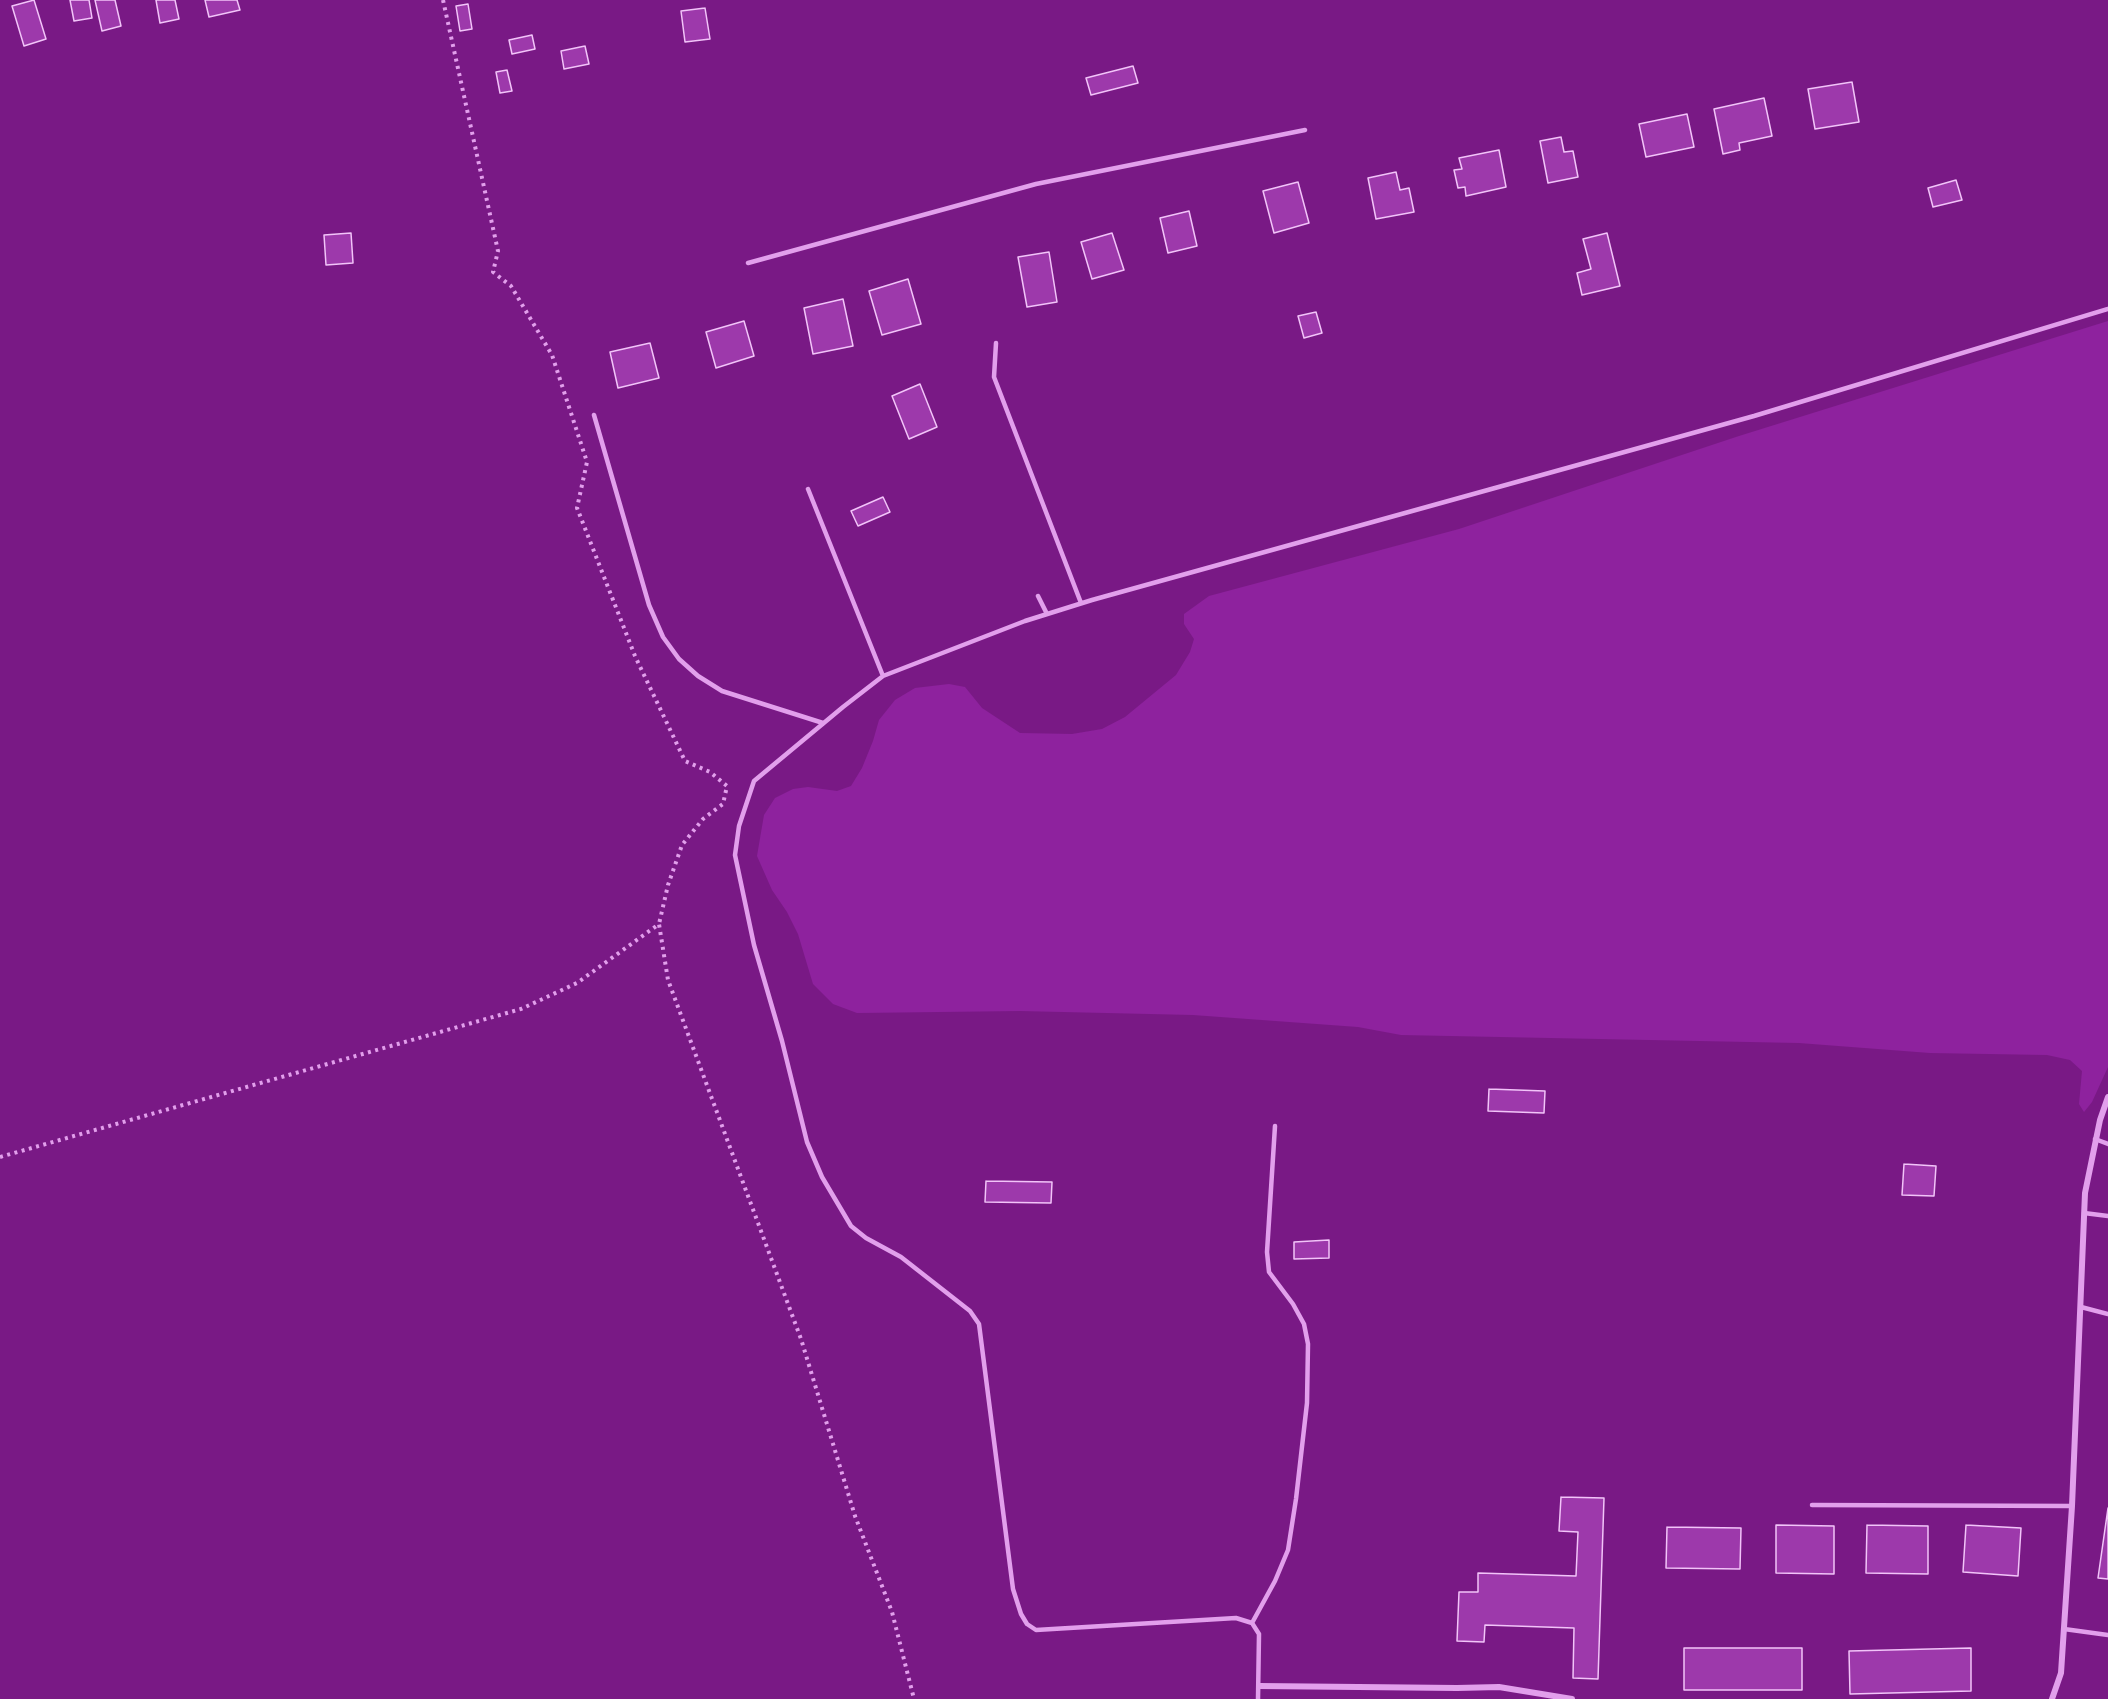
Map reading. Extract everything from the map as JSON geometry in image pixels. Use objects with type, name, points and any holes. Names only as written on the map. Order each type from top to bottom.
[{"type":"street","points":[[2052,1699],[2061,1673],[2073,1506],[2085,1193],[2095,1139],[2108,1097]]},
{"type":"street","points":[[1258,1686],[1499,1687],[1572,1699]]},
{"type":"lane","points":[[748,263],[1036,184],[1305,130]]},
{"type":"lane","points":[[1258,1699],[1259,1634],[1252,1623],[1236,1618],[1036,1630],[1021,1614],[1013,1589],[979,1324],[970,1311],[901,1257],[866,1238],[852,1226],[822,1177],[807,1142],[782,1041],[754,945],[735,855],[739,826],[754,781],[883,676],[1047,614],[1754,416],[2108,309]]},
{"type":"lane","points":[[996,343],[994,377],[1081,603]]},
{"type":"lane","points":[[594,415],[649,605],[663,637],[679,659],[698,676],[722,691],[823,723]]},
{"type":"lane","points":[[808,489],[883,676]]},
{"type":"lane","points":[[1038,597],[1047,614]]},
{"type":"lane","points":[[1252,1623],[1275,1581],[1288,1550],[1307,1403],[1308,1344],[1304,1324],[1293,1304],[1269,1272],[1267,1252],[1275,1126]]},
{"type":"lane","points":[[2095,1139],[2108,1144]]},
{"type":"lane","points":[[2084,1213],[2108,1216]]},
{"type":"lane","points":[[2081,1307],[2108,1314]]},
{"type":"lane","points":[[1812,1505],[2073,1506]]},
{"type":"lane","points":[[2064,1629],[2108,1635]]},
{"type":"path","points":[[443,0],[498,251],[493,272],[511,286],[552,355],[586,462],[577,508],[635,656],[686,761],[710,772],[727,786],[723,804],[703,819],[681,845],[668,885],[659,924],[668,980],[801,1339],[855,1516],[892,1612],[914,1699]]},
{"type":"path","points":[[0,1158],[521,1009],[578,983],[659,924]]},
{"type":"shaded area","points":[[2108,321],[2108,1067],[2092,1102],[2084,1112],[2079,1104],[2082,1071],[2070,1060],[2047,1055],[1930,1053],[1799,1043],[1401,1035],[1358,1027],[1193,1015],[1020,1011],[857,1013],[833,1004],[813,984],[798,934],[772,890],[757,856],[764,815],[775,798],[793,789],[808,787],[837,791],[851,786],[862,768],[879,720],[895,700],[915,688],[949,684],[965,687],[982,708],[1020,733],[1072,734],[1102,729],[1125,717],[1176,675],[1190,652],[1194,639],[1184,624],[1184,614],[1209,596],[1459,529],[1739,436]]},
{"type":"building","points":[[34,0],[46,39],[24,46],[12,6]]},
{"type":"building","points":[[70,0],[89,0],[92,18],[74,21]]},
{"type":"building","points":[[95,0],[115,0],[121,26],[102,31]]},
{"type":"building","points":[[156,0],[175,0],[179,19],[160,23]]},
{"type":"building","points":[[205,0],[237,0],[240,10],[209,17]]},
{"type":"building","points":[[468,4],[472,29],[460,31],[456,6]]},
{"type":"building","points":[[705,8],[710,39],[685,42],[681,11]]},
{"type":"building","points":[[532,35],[535,49],[512,54],[509,40]]},
{"type":"building","points":[[585,46],[589,64],[564,69],[561,51]]},
{"type":"building","points":[[1133,66],[1138,83],[1091,95],[1086,78]]},
{"type":"building","points":[[507,70],[512,91],[500,93],[496,72]]},
{"type":"building","points":[[1852,82],[1859,122],[1815,129],[1808,89]]},
{"type":"building","points":[[1764,98],[1772,136],[1739,143],[1740,150],[1723,154],[1714,109]]},
{"type":"building","points":[[1687,114],[1694,147],[1646,157],[1639,124]]},
{"type":"building","points":[[1561,137],[1564,152],[1573,151],[1578,177],[1548,183],[1540,141]]},
{"type":"building","points":[[1499,150],[1506,187],[1466,196],[1465,187],[1458,188],[1454,170],[1462,169],[1459,158]]},
{"type":"building","points":[[1396,172],[1400,190],[1409,188],[1414,212],[1376,219],[1368,178]]},
{"type":"building","points":[[1956,180],[1962,200],[1933,207],[1928,188]]},
{"type":"building","points":[[1298,182],[1309,223],[1274,233],[1263,191]]},
{"type":"building","points":[[1189,211],[1197,246],[1168,253],[1160,218]]},
{"type":"building","points":[[351,233],[353,263],[326,265],[324,235]]},
{"type":"building","points":[[1112,233],[1124,270],[1092,279],[1081,242]]},
{"type":"building","points":[[1607,233],[1620,286],[1582,295],[1577,273],[1591,269],[1583,239]]},
{"type":"building","points":[[1049,252],[1057,302],[1027,307],[1018,257]]},
{"type":"building","points":[[908,279],[921,324],[882,335],[869,291]]},
{"type":"building","points":[[843,299],[853,346],[813,354],[804,308]]},
{"type":"building","points":[[1316,312],[1322,333],[1304,338],[1298,316]]},
{"type":"building","points":[[744,321],[754,356],[716,368],[706,332]]},
{"type":"building","points":[[650,343],[659,378],[618,388],[610,352]]},
{"type":"building","points":[[920,384],[937,427],[909,439],[892,396]]},
{"type":"building","points":[[883,497],[890,512],[858,526],[851,511]]},
{"type":"building","points":[[1489,1089],[1545,1091],[1544,1113],[1488,1111]]},
{"type":"building","points":[[1904,1164],[1936,1166],[1934,1196],[1902,1195]]},
{"type":"building","points":[[986,1181],[1052,1182],[1051,1203],[985,1202]]},
{"type":"building","points":[[1329,1240],[1329,1258],[1294,1259],[1294,1242]]},
{"type":"building","points":[[1561,1497],[1604,1498],[1598,1679],[1573,1678],[1574,1628],[1485,1625],[1484,1642],[1457,1641],[1459,1592],[1478,1592],[1478,1573],[1576,1576],[1578,1532],[1559,1531]]},
{"type":"building","points":[[2108,1508],[2108,1579],[2098,1578]]},
{"type":"building","points":[[1776,1525],[1834,1526],[1834,1574],[1776,1573]]},
{"type":"building","points":[[1867,1525],[1928,1526],[1928,1574],[1866,1573]]},
{"type":"building","points":[[1966,1525],[2021,1528],[2018,1576],[1963,1572]]},
{"type":"building","points":[[1667,1527],[1741,1528],[1740,1569],[1666,1568]]},
{"type":"building","points":[[1684,1648],[1802,1648],[1802,1690],[1684,1690]]},
{"type":"building","points":[[1971,1648],[1971,1691],[1850,1694],[1849,1651]]}]
